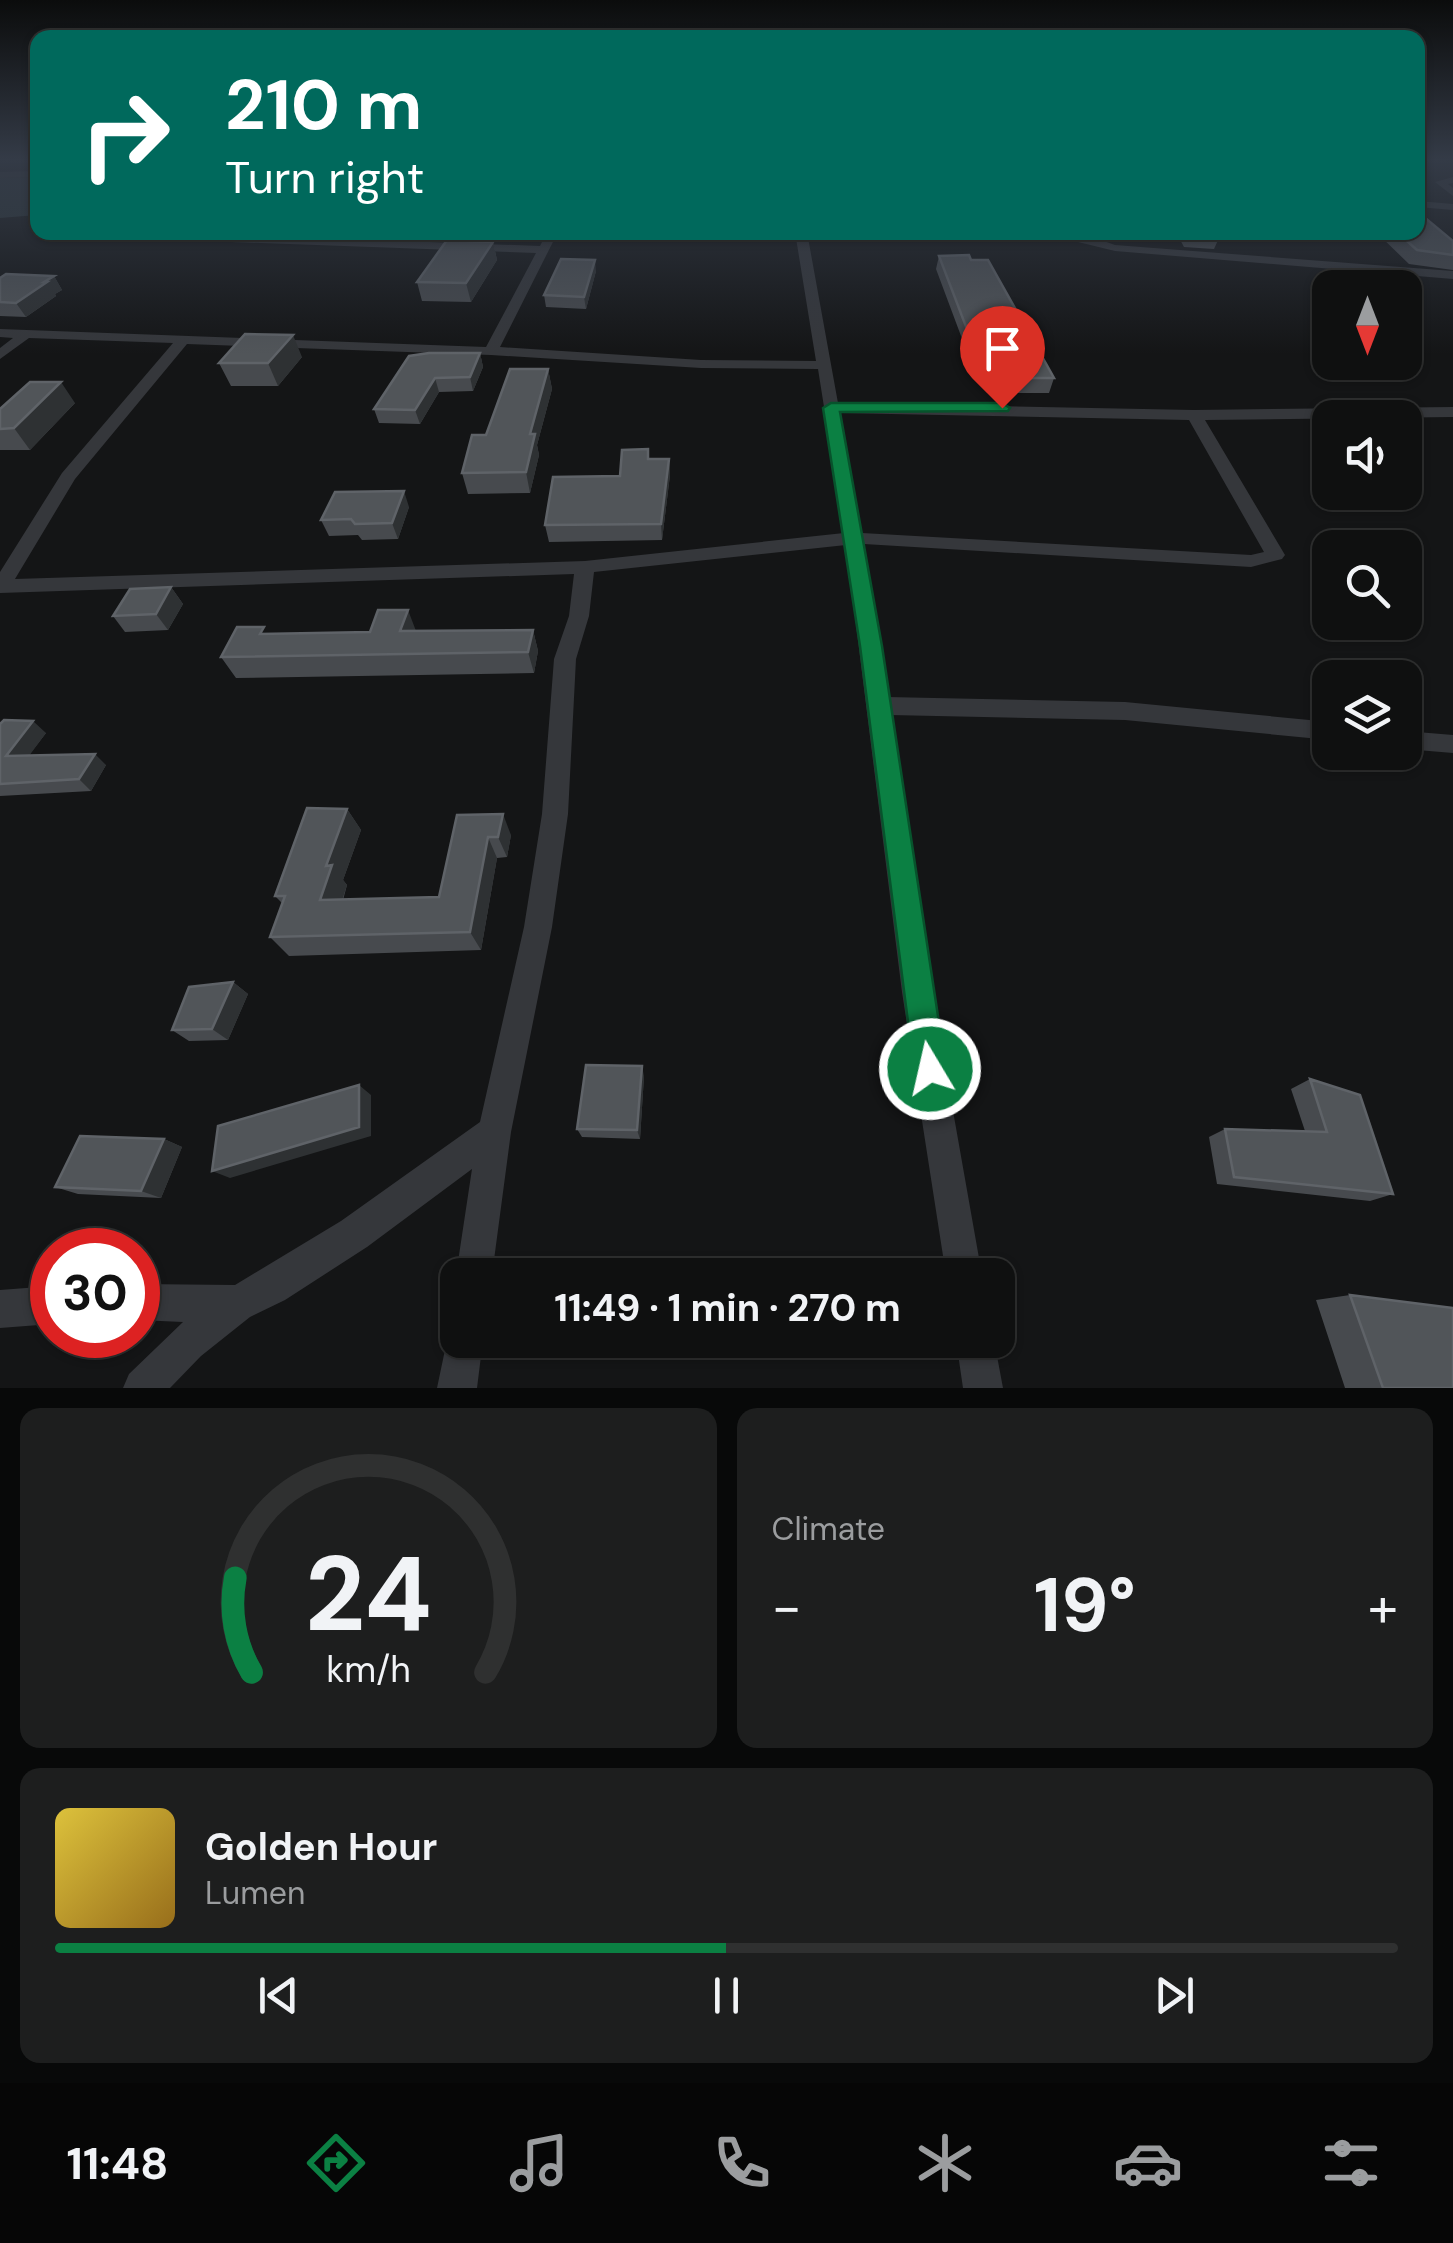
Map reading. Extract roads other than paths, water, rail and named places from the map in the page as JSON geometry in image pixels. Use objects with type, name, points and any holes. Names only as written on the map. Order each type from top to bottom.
[{"type":"street","points":[[283,240],[545,250]]},
{"type":"street","points":[[491,351],[549,240]]},
{"type":"street","points":[[801,240],[854,538],[917,992],[961,1258]]},
{"type":"street","points":[[1088,240],[1114,248],[1453,274]]},
{"type":"street","points":[[0,333],[491,351],[684,363],[824,365]]},
{"type":"street","points":[[0,355],[27,333]]},
{"type":"street","points":[[0,586],[68,477],[184,340]]},
{"type":"street","points":[[831,408],[1194,414],[1453,412]]},
{"type":"street","points":[[0,586],[586,566],[854,538],[1251,561],[1275,555],[1194,414]]},
{"type":"street","points":[[476,1258],[494,1132],[538,927],[555,814],[565,659],[579,616],[586,566]]},
{"type":"street","points":[[879,706],[1125,711],[1312,730]]},
{"type":"street","points":[[1422,742],[1453,744]]},
{"type":"street","points":[[1422,744],[1453,758]]},
{"type":"street","points":[[144,1388],[187,1342],[237,1304],[272,1287],[354,1234],[494,1132]]},
{"type":"street","points":[[160,1302],[237,1304]]},
{"type":"street","points":[[0,1308],[30,1306]]},
{"type":"street","points":[[457,1388],[461,1358]]},
{"type":"street","points":[[978,1358],[983,1388]]}]
